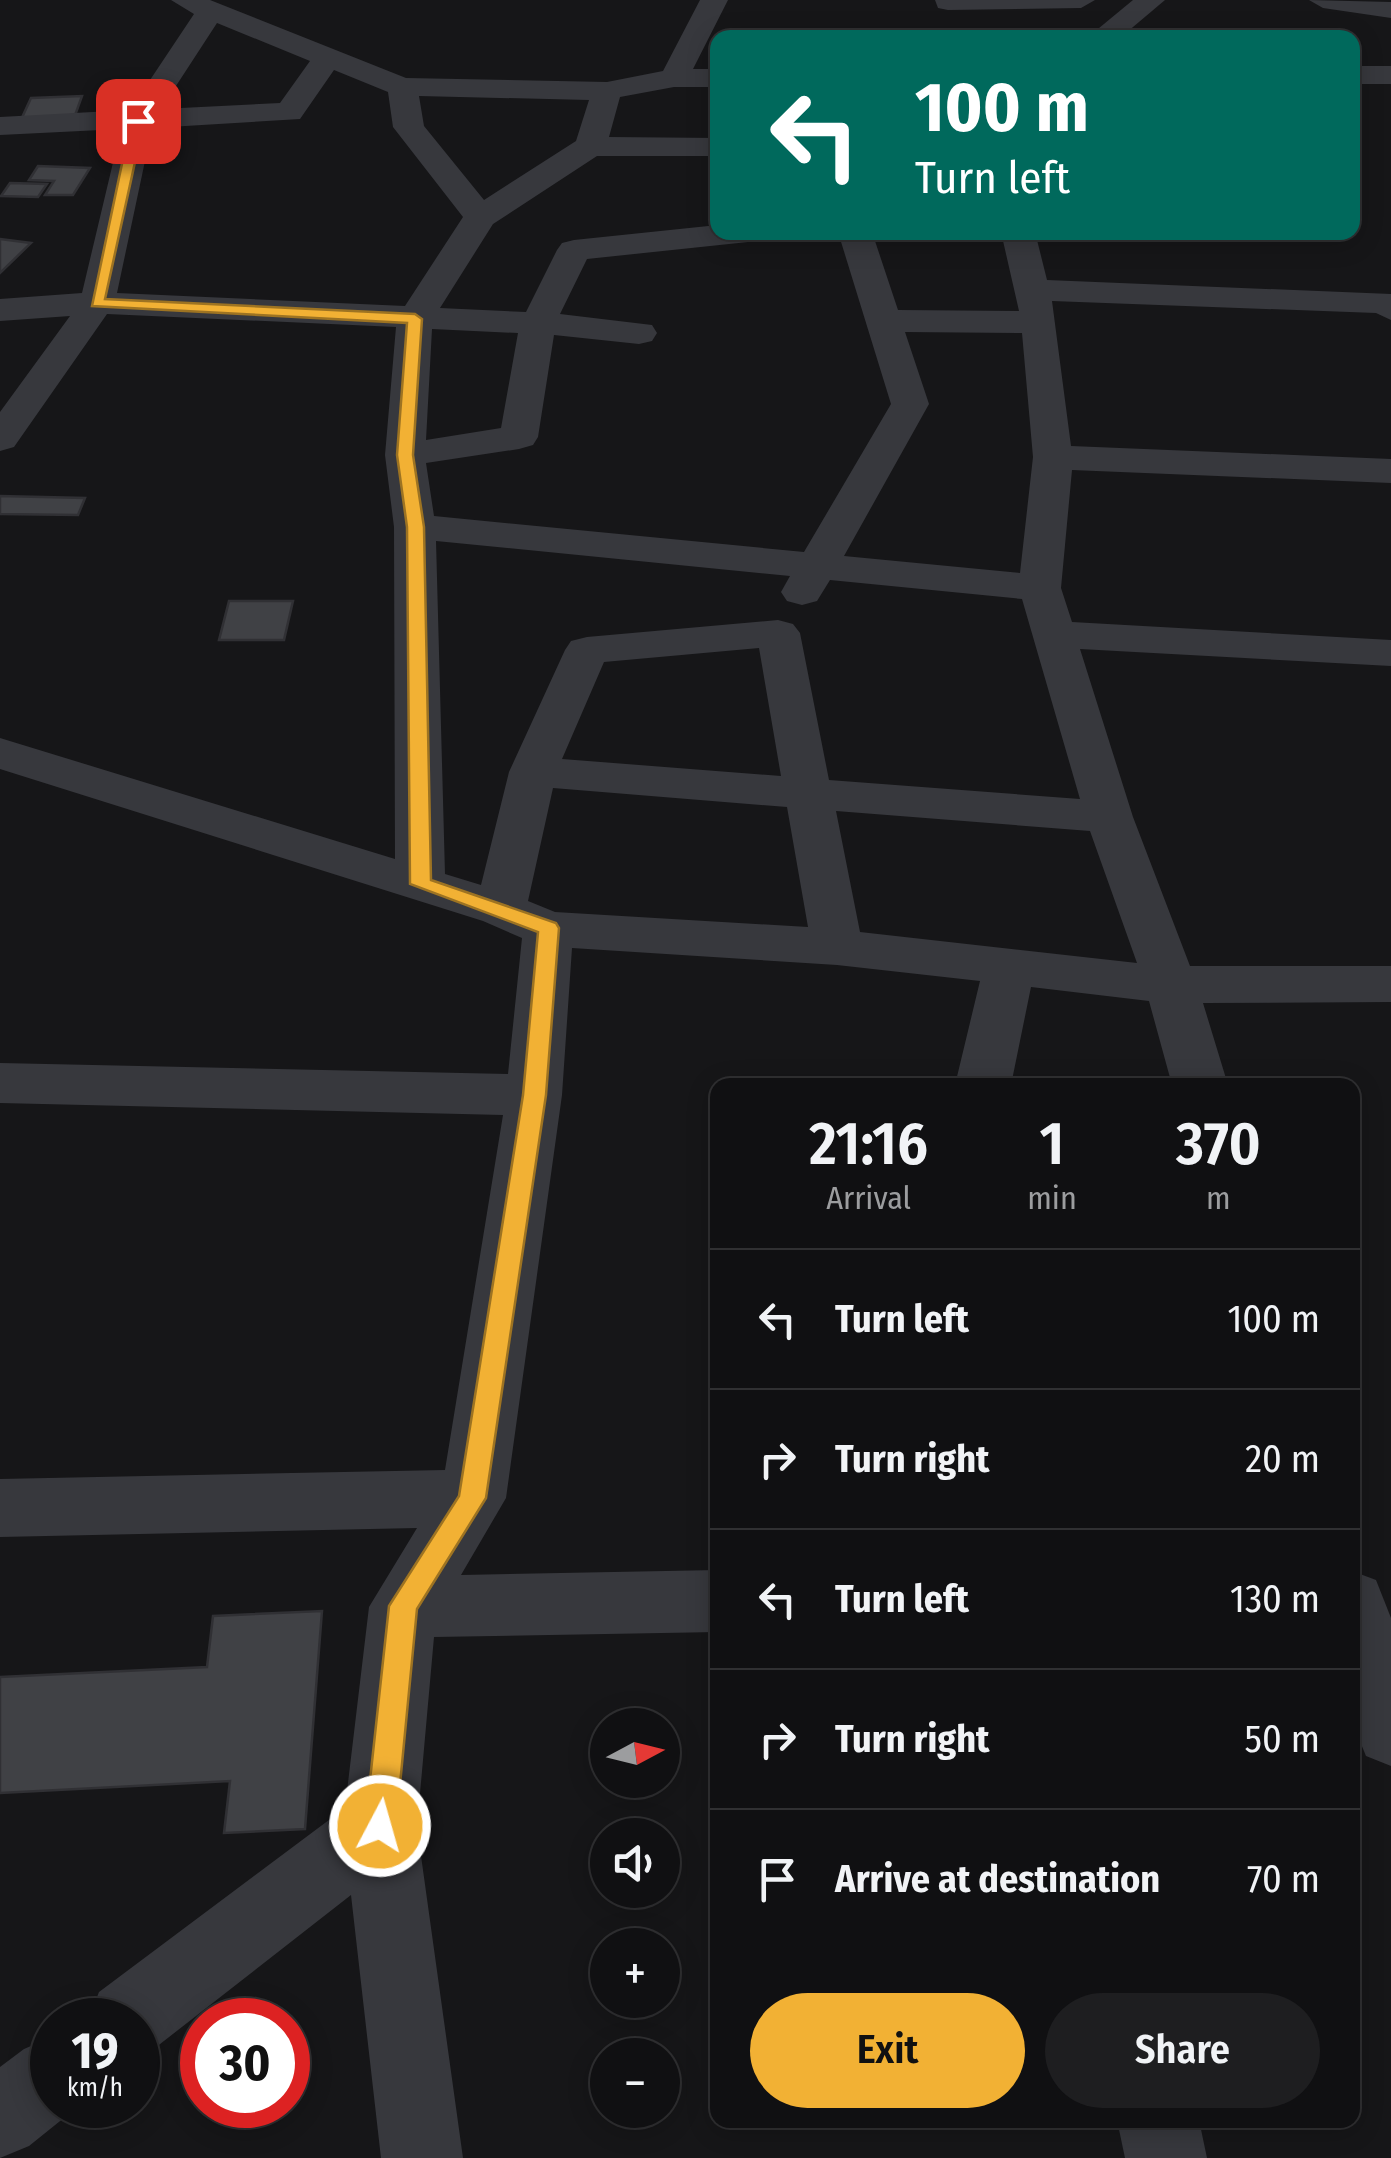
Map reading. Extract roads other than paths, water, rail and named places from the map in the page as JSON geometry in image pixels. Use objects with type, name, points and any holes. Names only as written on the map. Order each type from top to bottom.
[{"type":"street","points":[[674,78],[714,0]]},
{"type":"street","points":[[956,30],[948,1],[1081,0]]},
{"type":"street","points":[[1111,30],[1150,0]]},
{"type":"street","points":[[1323,0],[1391,10]]},
{"type":"street","points":[[0,439],[97,302],[138,121],[198,5],[296,29],[328,56],[402,87],[607,91],[674,78],[710,78]]},
{"type":"street","points":[[0,126],[288,112],[328,56]]},
{"type":"street","points":[[1360,75],[1391,75]]},
{"type":"street","points":[[402,87],[409,127],[480,218]]},
{"type":"street","points":[[590,146],[607,91]]},
{"type":"street","points":[[420,884],[415,527],[405,455],[415,319],[480,218],[590,146],[710,147]]},
{"type":"street","points":[[405,455],[518,437],[538,323],[574,250],[710,236]]},
{"type":"street","points":[[837,947],[778,634],[910,404],[858,240]]},
{"type":"street","points":[[1020,240],[1035,306],[1053,457],[1040,588],[1109,817],[1171,985],[1198,1078]]},
{"type":"street","points":[[0,310],[97,302],[538,323],[640,334]]},
{"type":"street","points":[[884,321],[1035,306],[1386,303],[1391,309]]},
{"type":"street","points":[[1053,457],[1391,471]]},
{"type":"street","points":[[415,527],[1040,588]]},
{"type":"street","points":[[422,2158],[380,1826],[404,1606],[472,1498],[534,1095],[525,919],[533,772],[587,650],[778,634]]},
{"type":"street","points":[[1053,634],[1391,653]]},
{"type":"street","points":[[0,753],[525,919],[837,947],[1171,985],[1391,984]]},
{"type":"street","points":[[533,772],[1109,817]]},
{"type":"street","points":[[985,1078],[1009,966]]},
{"type":"street","points":[[0,1083],[534,1095]]},
{"type":"street","points":[[0,1508],[472,1498]]},
{"type":"street","points":[[404,1606],[710,1602]]},
{"type":"street","points":[[1360,1629],[1391,1732]]},
{"type":"street","points":[[156,1998],[380,1826]]},
{"type":"street","points":[[0,2117],[30,2094]]},
{"type":"street","points":[[1160,2128],[1166,2158]]}]
